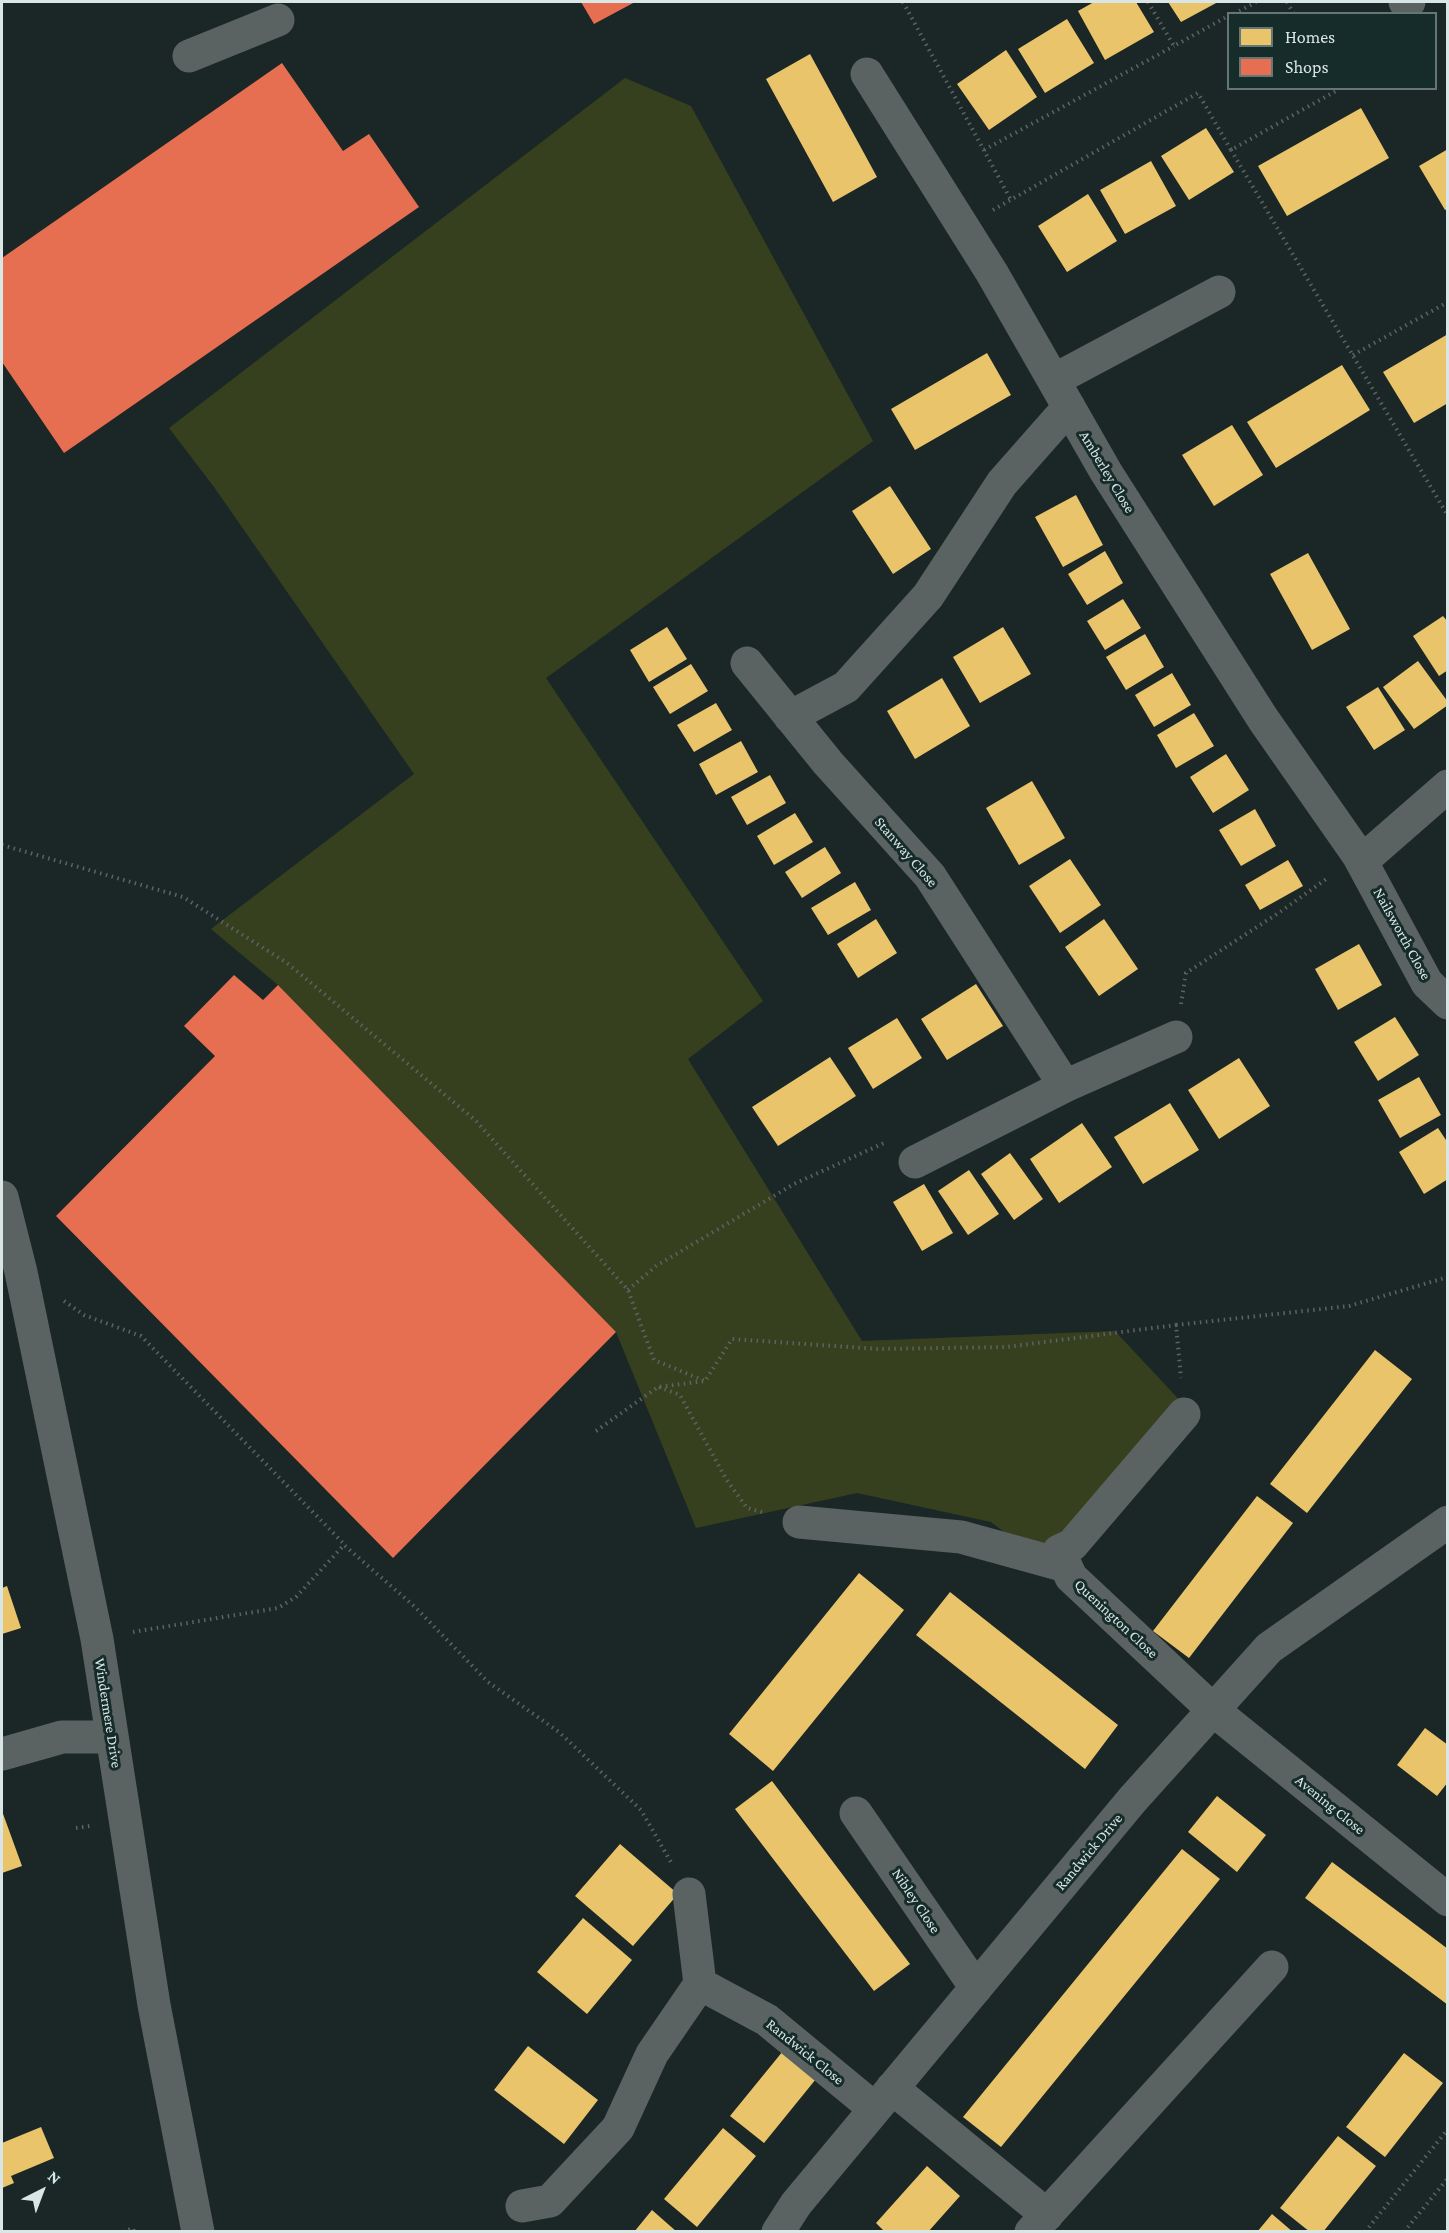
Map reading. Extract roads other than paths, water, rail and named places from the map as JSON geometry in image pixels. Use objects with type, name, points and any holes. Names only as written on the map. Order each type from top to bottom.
[{"type":"street","points":[[189,56],[278,20]]},
{"type":"street","name":"Amberley Close","points":[[867,74],[993,273],[1106,472],[1263,719],[1360,858]]},
{"type":"street","points":[[790,717],[846,687],[928,596],[1061,393],[1220,292]]},
{"type":"street","name":"Stanway Close","points":[[747,663],[828,763],[930,876],[1065,1086]]},
{"type":"street","points":[[1360,858],[1448,786]]},
{"type":"street","name":"Nailsworth Close","points":[[1360,858],[1427,983],[1448,1003]]},
{"type":"street","points":[[915,1162],[1065,1086],[1176,1037]]},
{"type":"street","name":"Windermere Drive","points":[[2,1197],[21,1272],[97,1639],[154,2005],[198,2232]]},
{"type":"street","name":"Quenington Close","points":[[1184,1414],[1072,1545],[1059,1551],[1071,1577],[1213,1710]]},
{"type":"street","points":[[799,1522],[961,1537],[1066,1566]]},
{"type":"street","name":"Randwick Drive","points":[[778,2232],[796,2204],[1132,1799],[1269,1648],[1448,1522]]},
{"type":"street","name":"Avening Close","points":[[1213,1710],[1448,1900]]},
{"type":"street","points":[[2,1754],[62,1737],[111,1737]]},
{"type":"street","name":"Nibley Close","points":[[856,1813],[976,1988]]},
{"type":"street","points":[[522,2206],[550,2201],[618,2128],[652,2054],[700,1984],[689,1894]]},
{"type":"street","points":[[1039,2223],[1272,1967]]},
{"type":"street","name":"Randwick Close","points":[[700,1984],[767,2020],[883,2099],[1039,2223]]}]
